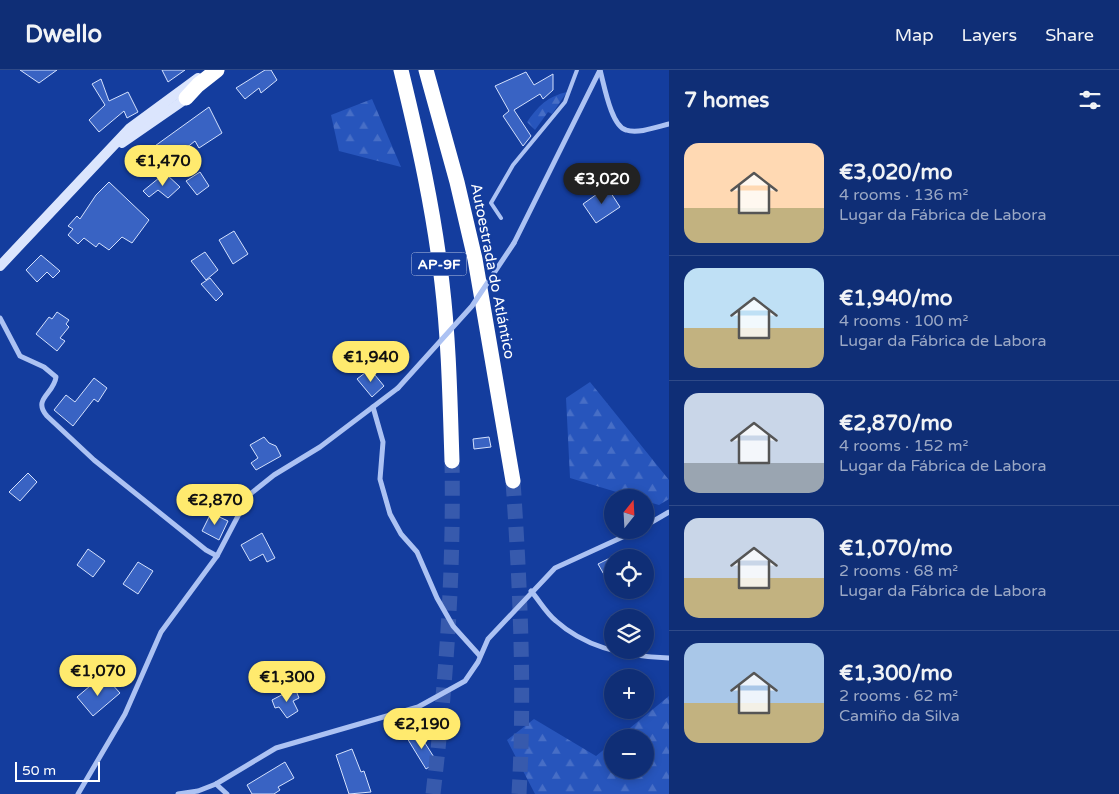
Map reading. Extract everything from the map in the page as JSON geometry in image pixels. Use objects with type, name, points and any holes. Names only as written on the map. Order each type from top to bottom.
[{"type":"highway","points":[[186,98],[198,85],[217,70]]},
{"type":"highway","points":[[391,70],[442,282]]},
{"type":"highway","name":"AP-9F","points":[[401,70],[422,156],[442,282],[449,368],[452,461]]},
{"type":"highway","name":"Autoestrada do Atlántico","points":[[426,70],[457,182],[475,259],[513,481]]},
{"type":"highway","points":[[435,70],[446,106],[475,259]]},
{"type":"main road","points":[[0,266],[130,128],[208,70]]},
{"type":"main road","points":[[96,164],[186,98],[228,70]]},
{"type":"street","points":[[600,70],[614,118],[619,126],[626,131],[669,124]]},
{"type":"street","points":[[78,794],[125,714],[161,632],[216,556],[250,495],[274,475],[320,447],[398,388],[472,306],[514,243],[600,70]]},
{"type":"street","points":[[0,318],[20,356],[44,367],[56,377],[56,383],[42,404],[42,410],[47,416],[94,460],[216,556]]},
{"type":"street","points":[[373,407],[384,442],[380,479],[390,514],[401,534],[417,552],[437,598],[453,626],[480,656]]},
{"type":"street","points":[[654,521],[669,512]]},
{"type":"street","points":[[178,794],[198,791],[216,784],[276,748],[418,707],[465,681],[488,639],[555,568],[618,539]]},
{"type":"street","points":[[532,591],[554,620],[579,638],[612,650],[669,658]]},
{"type":"street","points":[[216,784],[227,794]]},
{"type":"lane","points":[[501,218],[491,203],[513,165],[565,102],[577,70]]},
{"type":"green space","points":[[567,92],[552,114],[548,112],[535,130],[527,122],[544,102],[554,96]]},
{"type":"green space","points":[[372,99],[401,167],[339,151],[331,115]]},
{"type":"green space","points":[[590,382],[669,480],[669,499],[659,505],[654,504],[654,489],[606,489],[570,478],[566,398]]},
{"type":"green space","points":[[669,696],[669,794],[535,794],[507,740],[534,719],[596,756],[604,750],[604,779],[654,779],[654,729],[629,729],[641,719],[654,719],[654,708]]},
{"type":"shaded area","points":[[280,667],[284,679],[264,687],[259,675]]},
{"type":"building","points":[[20,70],[57,70],[39,83]]},
{"type":"building","points":[[162,70],[185,70],[168,82]]},
{"type":"building","points":[[265,70],[271,70],[277,80],[261,93],[259,88],[245,99],[236,88]]},
{"type":"building","points":[[526,72],[534,85],[553,74],[553,90],[543,99],[540,94],[514,110],[531,136],[523,146],[503,116],[509,111],[495,86]]},
{"type":"building","points":[[101,79],[109,101],[128,92],[138,112],[127,118],[124,111],[99,132],[89,120],[105,105],[92,84]]},
{"type":"building","points":[[209,107],[222,133],[199,148],[195,141],[166,164],[169,167],[160,174],[141,156]]},
{"type":"building","points":[[200,172],[209,186],[197,195],[186,181]]},
{"type":"building","points":[[165,173],[180,187],[168,198],[158,190],[149,197],[143,191]]},
{"type":"building","points":[[109,182],[149,220],[132,243],[122,237],[109,250],[99,243],[96,247],[84,238],[78,244],[68,235],[73,229],[68,226],[77,216],[80,219],[96,195]]},
{"type":"building","points":[[607,187],[620,207],[596,223],[583,204]]},
{"type":"building","points":[[234,231],[248,254],[233,264],[219,240]]},
{"type":"building","points":[[205,252],[218,270],[206,280],[191,261]]},
{"type":"building","points":[[41,255],[60,271],[53,278],[47,272],[37,282],[26,270]]},
{"type":"building","points":[[210,278],[223,294],[216,301],[201,284]]},
{"type":"building","points":[[57,312],[69,320],[66,324],[69,327],[60,338],[65,341],[57,351],[36,334],[49,317],[52,319]]},
{"type":"building","points":[[370,369],[384,386],[372,397],[357,379]]},
{"type":"building","points":[[94,378],[107,388],[98,402],[94,399],[73,426],[54,410],[66,395],[75,402]]},
{"type":"building","points":[[264,437],[269,443],[276,446],[281,456],[256,470],[251,463],[258,458],[250,445]]},
{"type":"building","points":[[489,437],[491,447],[474,449],[473,439]]},
{"type":"building","points":[[28,473],[37,482],[20,501],[9,492]]},
{"type":"building","points":[[211,513],[228,521],[219,540],[202,531]]},
{"type":"building","points":[[262,533],[275,558],[267,562],[263,554],[250,561],[241,545]]},
{"type":"building","points":[[88,549],[105,561],[93,577],[77,565]]},
{"type":"building","points":[[604,561],[604,574],[598,564]]},
{"type":"building","points":[[138,562],[153,571],[138,594],[123,584]]},
{"type":"building","points":[[110,682],[120,693],[93,716],[77,697],[90,686]]},
{"type":"building","points":[[295,688],[299,698],[293,701],[298,711],[287,718],[279,707],[275,708],[272,700]]},
{"type":"building","points":[[418,732],[437,762],[426,769],[407,738]]},
{"type":"building","points":[[352,749],[361,772],[364,771],[371,792],[349,794],[336,755]]},
{"type":"building","points":[[285,762],[294,778],[278,787],[280,790],[274,794],[252,794],[247,785]]},
{"type":"tunnel","points":[[433,794],[448,628],[452,545],[452,461]]},
{"type":"tunnel","points":[[513,481],[521,638],[522,716],[519,794]]}]
